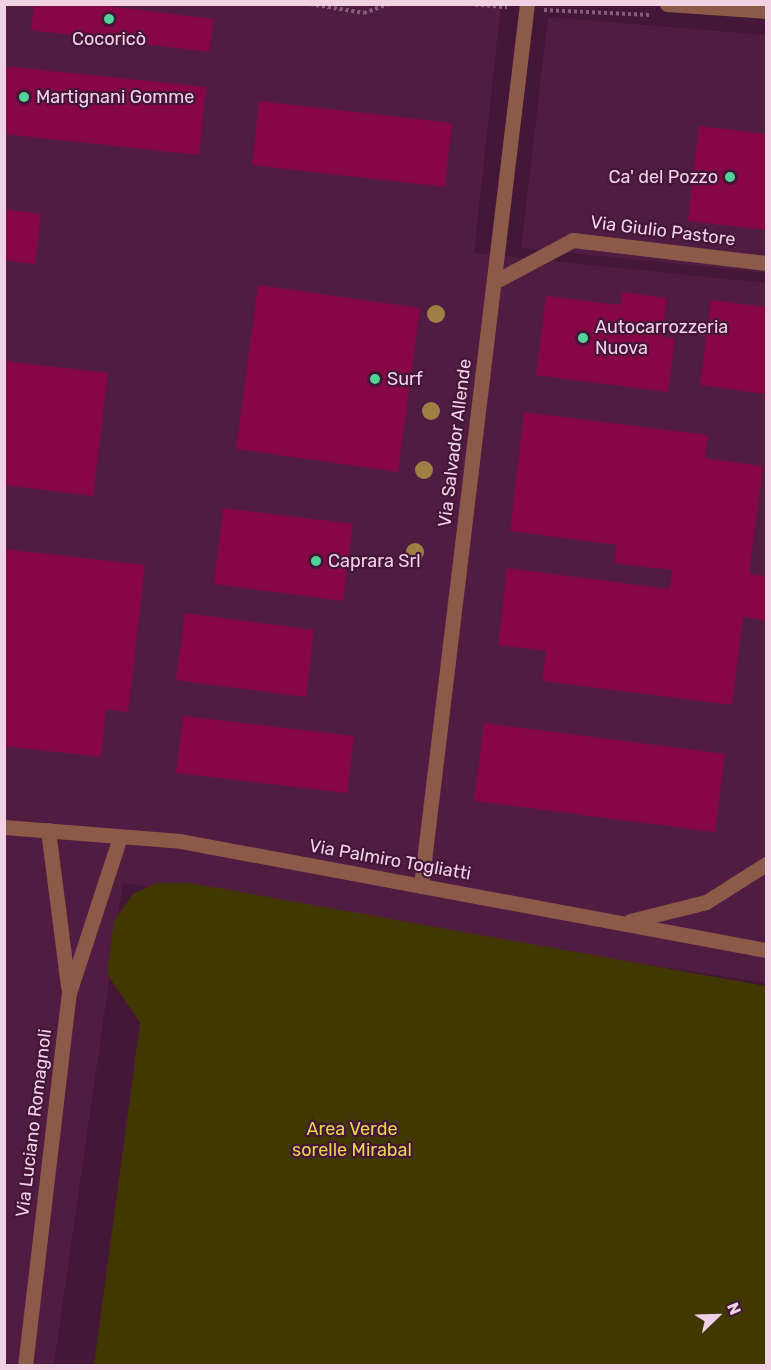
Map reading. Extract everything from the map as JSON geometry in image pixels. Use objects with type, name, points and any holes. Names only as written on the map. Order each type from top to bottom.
[{"type":"street","points":[[666,4],[766,11]]},
{"type":"street","name":"Via Salvador Allende","points":[[420,886],[527,7]]},
{"type":"street","name":"Via Giulio Pastore","points":[[494,282],[573,240],[766,263]]},
{"type":"street","name":"Via Palmiro Togliatti","points":[[4,827],[180,841],[766,950]]},
{"type":"street","name":"Via Luciano Romagnoli","points":[[48,830],[69,993]]},
{"type":"street","name":"Via Luciano Romagnoli","points":[[25,1365],[69,993],[120,837]]},
{"type":"street","points":[[620,922],[706,902],[766,864]]},
{"type":"path","points":[[310,4],[364,13],[389,4]]},
{"type":"path","points":[[469,4],[652,15]]},
{"type":"shaded area","points":[[5,5],[501,5],[474,253],[766,283],[766,983],[123,883],[54,1365],[5,1366]]},
{"type":"shaded area","points":[[548,17],[766,35],[766,273],[521,248]]},
{"type":"green space","name":"Area Verde sorelle Mirabal","points":[[157,883],[190,883],[766,986],[766,1365],[94,1365],[140,1023],[107,974],[114,921],[133,894]]},
{"type":"building","points":[[34,4],[93,4],[214,19],[209,52],[31,30]]},
{"type":"building","points":[[4,66],[206,87],[199,155],[4,134]]},
{"type":"building","points":[[259,101],[452,123],[445,187],[252,165]]},
{"type":"building","name":"Ca' del Pozzo","points":[[699,126],[766,134],[766,230],[688,221]]},
{"type":"building","points":[[4,209],[41,214],[35,264],[4,260]]},
{"type":"building","points":[[258,285],[420,308],[398,472],[236,449]]},
{"type":"building","points":[[622,292],[667,298],[662,337],[675,339],[668,392],[536,375],[546,296],[620,305]]},
{"type":"building","points":[[711,300],[766,307],[766,394],[700,385]]},
{"type":"building","points":[[4,361],[108,373],[93,496],[4,485]]},
{"type":"building","points":[[524,412],[708,435],[705,458],[763,466],[749,574],[766,576],[766,620],[743,617],[732,705],[542,681],[546,651],[498,645],[507,568],[669,589],[672,570],[614,563],[617,545],[510,531]]},
{"type":"building","points":[[223,508],[353,524],[343,601],[214,584]]},
{"type":"building","points":[[4,549],[145,565],[128,712],[106,709],[101,757],[4,746]]},
{"type":"building","points":[[185,613],[314,630],[306,697],[176,680]]},
{"type":"building","points":[[183,716],[354,736],[347,793],[176,773]]},
{"type":"building","points":[[484,723],[725,754],[715,832],[474,801]]},
{"type":"place","name":"Cocoricò","points":[[109,19]]},
{"type":"place","name":"Martignani Gomme","points":[[24,97]]},
{"type":"place","name":"Ca' del Pozzo","points":[[730,177]]},
{"type":"place","name":"Autocarrozzeria Nuova","points":[[583,338]]},
{"type":"place","name":"Surf","points":[[375,379]]},
{"type":"place","name":"Caprara Srl","points":[[316,561]]}]
